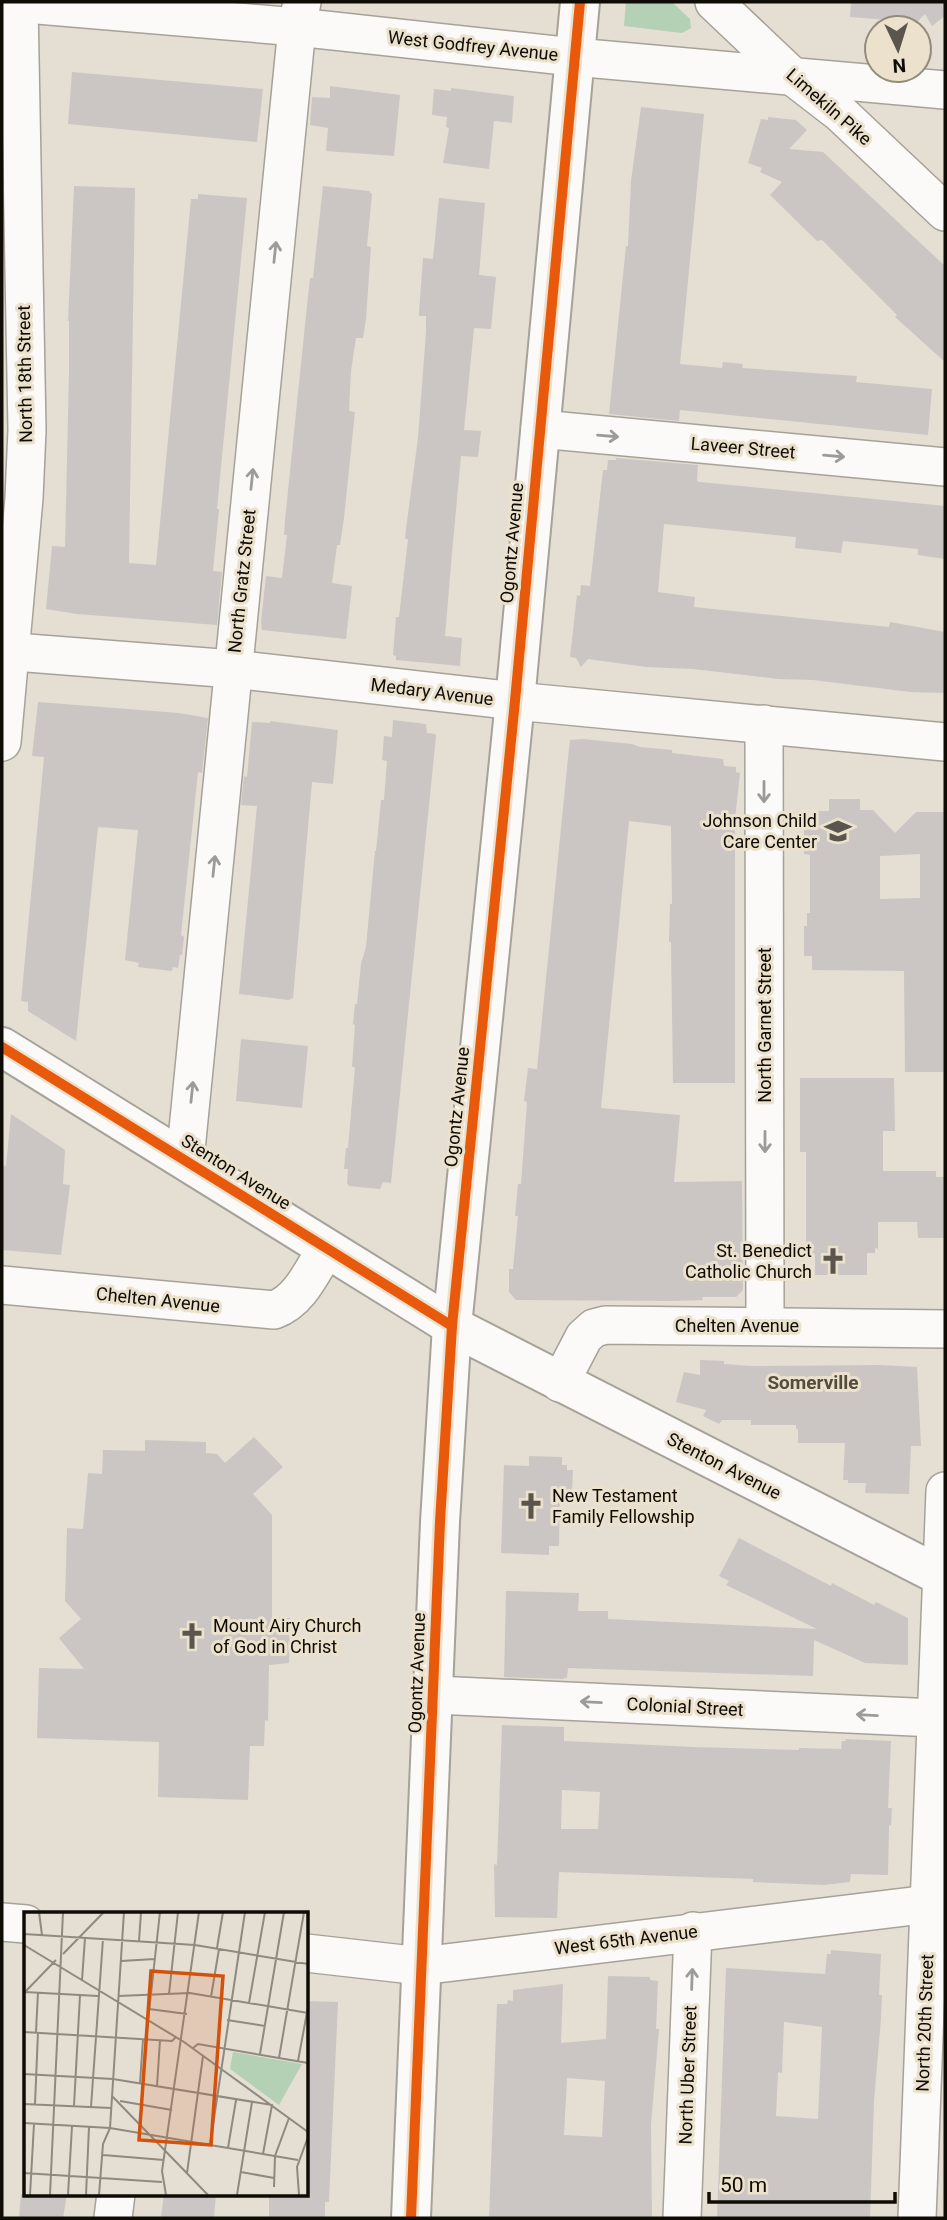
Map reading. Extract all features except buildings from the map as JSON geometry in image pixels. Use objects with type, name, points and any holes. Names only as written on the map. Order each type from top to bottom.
[{"type":"main road","name":"Ogontz Avenue","points":[[411,2218],[435,1695],[440,1522],[452,1326],[515,701],[580,2]]},
{"type":"main road","name":"Stenton Avenue","points":[[2,1047],[452,1326],[944,1577]]},
{"type":"street","name":"Limekiln Pike","points":[[713,2],[792,76],[839,113],[945,212]]},
{"type":"street","name":"West Godfrey Avenue","points":[[10,3],[299,15],[574,57],[945,90]]},
{"type":"street","name":"North 18th Street","points":[[2,742],[7,651],[24,498],[27,430],[10,3]]},
{"type":"street","name":"North Gratz Street","points":[[186,1160],[299,15]]},
{"type":"street","name":"Laveer Street","points":[[540,429],[945,467]]},
{"type":"street","name":"Medary Avenue","points":[[7,651],[233,668],[515,701],[945,742]]},
{"type":"street","name":"North Garnet Street","points":[[764,724],[765,1326]]},
{"type":"street","name":"Chelten Avenue","points":[[2,1285],[274,1310],[285,1307],[294,1298],[326,1249]]},
{"type":"street","name":"Chelten Avenue","points":[[560,1383],[584,1337],[594,1328],[606,1325],[945,1329]]},
{"type":"street","name":"North 20th Street","points":[[917,2218],[938,1903],[935,1718],[944,1577],[945,1491]]},
{"type":"street","name":"Colonial Street","points":[[435,1695],[935,1718]]},
{"type":"street","name":"West 65th Avenue","points":[[308,1953],[421,1966],[938,1903]]},
{"type":"street","points":[[2,1922],[24,1924]]},
{"type":"street","name":"North Uber Street","points":[[682,2218],[694,1931]]},
{"type":"street","points":[[113,2218],[116,2196]]},
{"type":"green space","points":[[626,2],[672,2],[690,19],[691,28],[682,33],[624,26]]},
{"type":"cycle path","points":[[411,2218],[440,1522],[452,1326],[515,701],[580,2]]},
{"type":"cycle path","points":[[2,1047],[452,1326]]},
{"type":"place","name":"Johnson Child Care Center","points":[[838,831]]},
{"type":"place","name":"St. Benedict Catholic Church","points":[[833,1261]]},
{"type":"place","name":"New Testament Family Fellowship","points":[[531,1506]]},
{"type":"place","name":"Mount Airy Church of God in Christ","points":[[192,1636]]},
{"type":"district","name":"Somerville","points":[[813,1382]]}]
